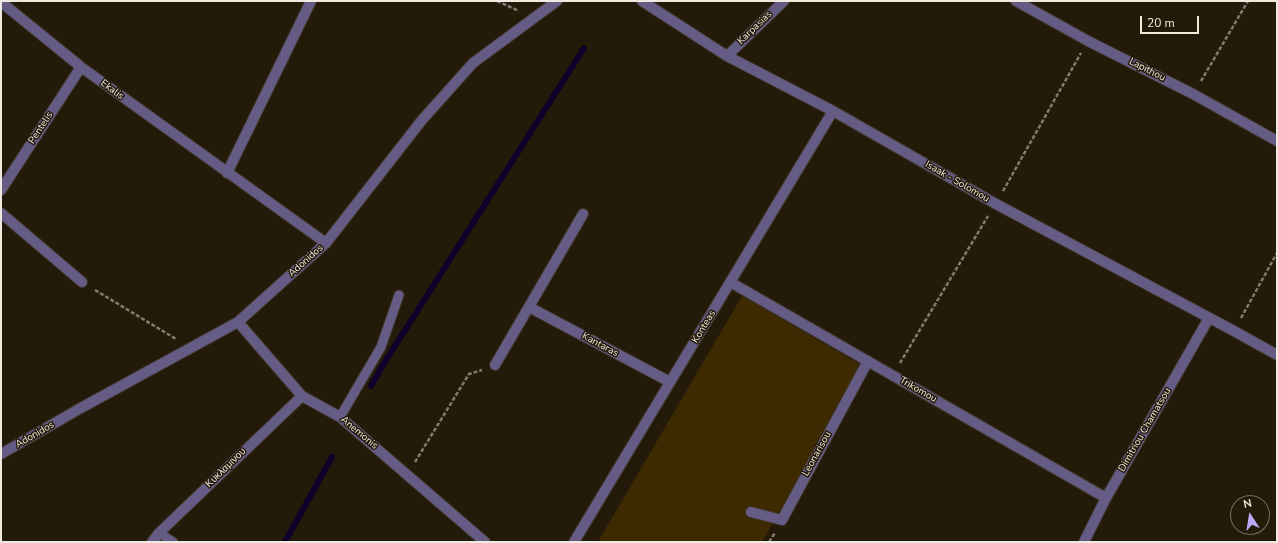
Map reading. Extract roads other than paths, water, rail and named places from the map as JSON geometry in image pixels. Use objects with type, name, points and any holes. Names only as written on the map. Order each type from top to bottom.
[{"type":"street","points":[[227,173],[311,1]]},
{"type":"street","name":"Adonidos","points":[[1,454],[79,409],[238,322],[326,243],[422,120],[473,63],[557,1]]},
{"type":"street","name":"Isaak - Solomou","points":[[642,1],[727,56],[833,111],[996,204],[1234,331],[1277,356]]},
{"type":"street","name":"Karpasias","points":[[727,56],[784,1]]},
{"type":"street","name":"Lapithou","points":[[1016,1],[1193,94],[1277,142]]},
{"type":"street","name":"Ekalis","points":[[1,2],[81,67],[326,243]]},
{"type":"street","name":"Pentelis","points":[[1,190],[81,67]]},
{"type":"street","name":"Konteas","points":[[574,542],[833,111]]},
{"type":"street","points":[[1,213],[82,282]]},
{"type":"street","points":[[495,365],[584,214]]},
{"type":"street","name":"Trikomou","points":[[730,282],[1106,498]]},
{"type":"street","name":"Kantaras","points":[[529,307],[670,382]]},
{"type":"street","name":"Dimitriou Chamatsou","points":[[1084,542],[1106,498],[1209,318]]},
{"type":"street","name":"Anemonis","points":[[238,322],[302,396],[340,416],[485,542]]},
{"type":"street","name":"Leonarisou","points":[[751,512],[782,520],[868,361]]},
{"type":"street","name":"Κυκλαμινου","points":[[152,542],[302,396]]},
{"type":"lane","points":[[340,416],[381,347],[398,294]]},
{"type":"lane","points":[[159,534],[173,542]]},
{"type":"waterway","points":[[371,386],[584,48]]},
{"type":"waterway","points":[[285,542],[332,457]]}]
